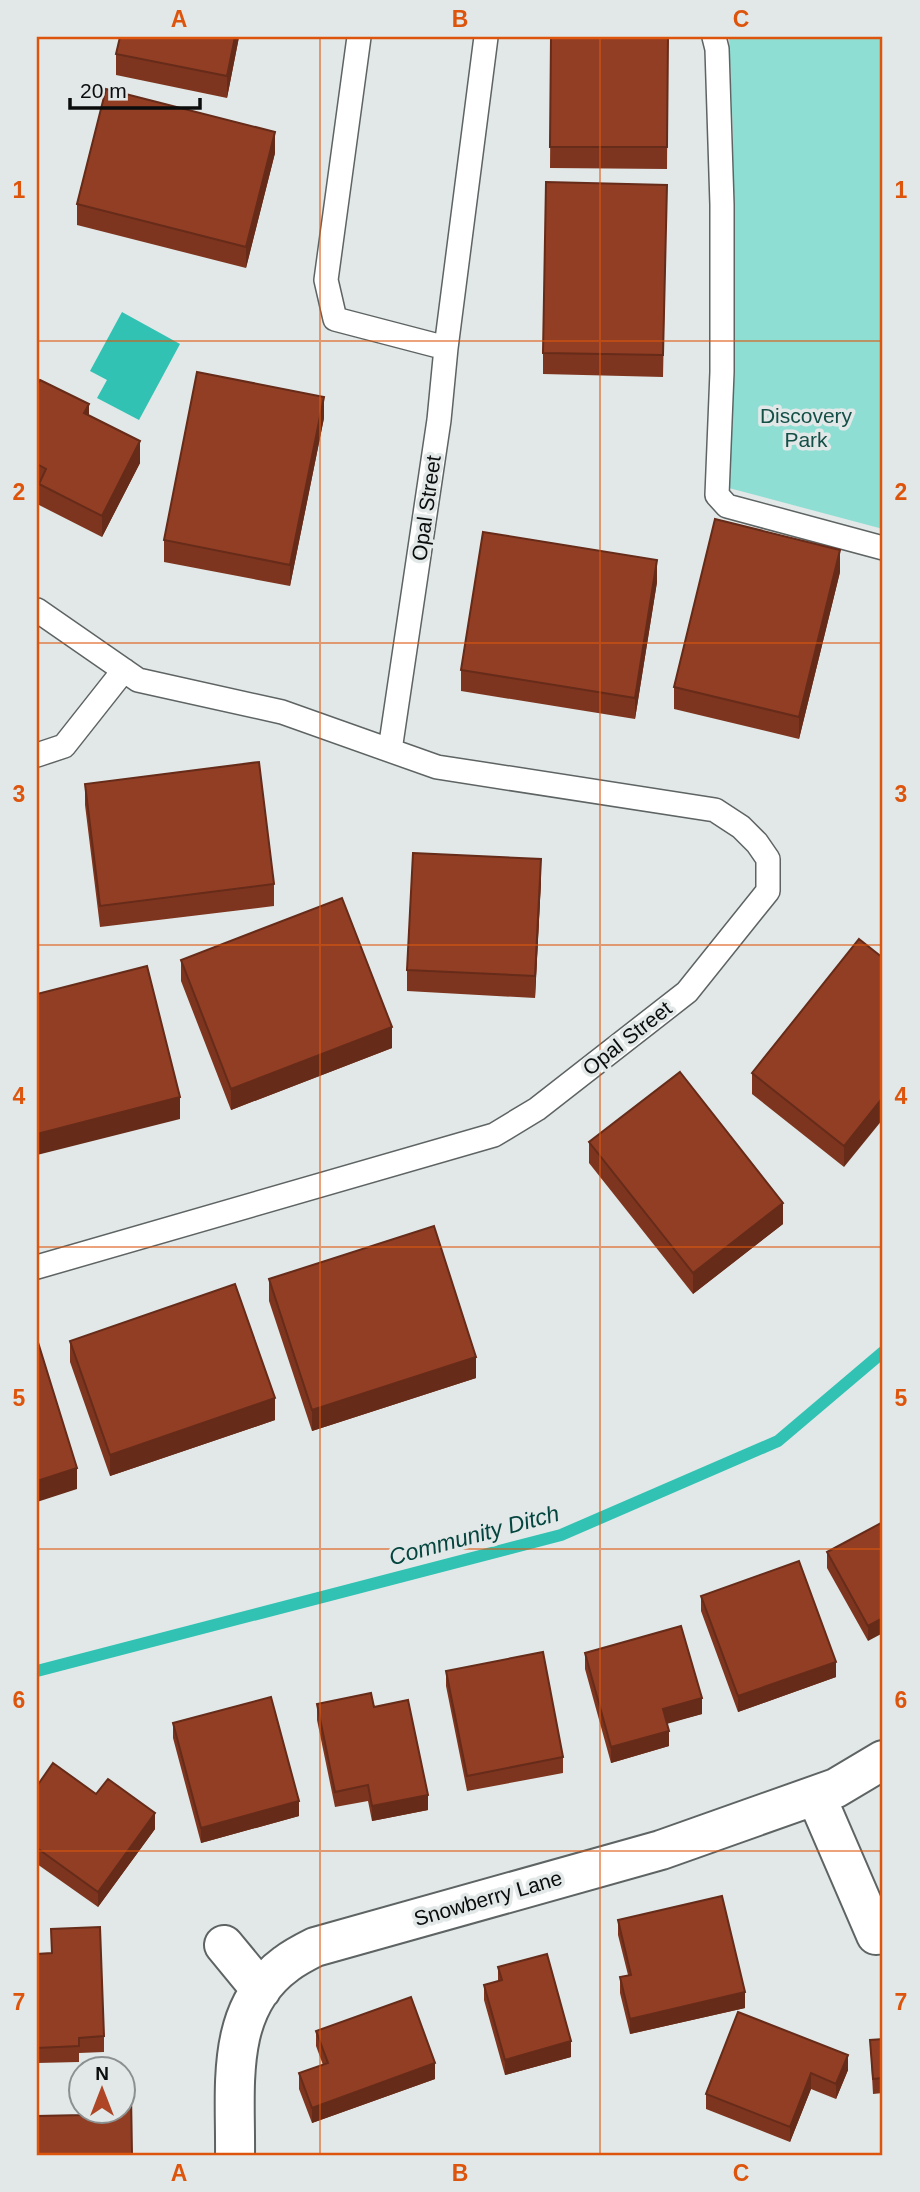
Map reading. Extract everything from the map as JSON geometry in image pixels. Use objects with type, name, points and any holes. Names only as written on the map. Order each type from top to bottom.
[{"type":"street","name":"Snowberry Lane","points":[[235,2155],[237,2047],[247,2012],[261,1990],[285,1965],[314,1947],[661,1850],[836,1788],[883,1760]]},
{"type":"street","points":[[816,1796],[876,1935]]},
{"type":"street","points":[[224,1945],[261,1990]]},
{"type":"lane","points":[[359,37],[326,280],[335,318],[446,348]]},
{"type":"lane","name":"Opal Street","points":[[390,750],[439,420],[486,37]]},
{"type":"lane","points":[[714,37],[717,49],[722,205],[722,372],[717,495],[727,506],[883,548]]},
{"type":"lane","name":"Opal Street","points":[[37,610],[138,680],[282,712],[437,767],[715,810],[741,827],[768,859],[768,891],[687,992],[537,1109],[494,1135],[37,1267]]},
{"type":"lane","points":[[37,755],[64,746],[124,670]]},
{"type":"green space","name":"Discovery Park","points":[[729,37],[883,37],[883,529],[725,487],[735,322]]},
{"type":"shaded area","points":[[122,312],[180,344],[139,420],[97,398],[107,380],[90,371]]},
{"type":"building","points":[[120,37],[235,37],[227,76],[116,54]]},
{"type":"building","points":[[551,37],[668,37],[667,147],[550,147]]},
{"type":"building","points":[[106,89],[275,132],[246,247],[77,204]]},
{"type":"building","points":[[546,182],[667,185],[663,355],[543,353]]},
{"type":"building","points":[[197,372],[324,397],[290,565],[164,540]]},
{"type":"building","points":[[40,380],[89,404],[84,413],[140,441],[102,516],[39,484],[46,469],[37,464],[37,385]]},
{"type":"building","points":[[715,519],[840,550],[799,717],[674,687]]},
{"type":"building","points":[[483,532],[657,560],[635,698],[461,670]]},
{"type":"building","points":[[259,762],[274,884],[100,906],[85,784]]},
{"type":"building","points":[[413,853],[541,859],[535,976],[407,970]]},
{"type":"building","points":[[342,898],[392,1027],[231,1089],[181,960]]},
{"type":"building","points":[[859,939],[883,958],[883,1097],[844,1146],[752,1073]]},
{"type":"building","points":[[147,966],[180,1097],[37,1134],[37,994]]},
{"type":"building","points":[[680,1072],[783,1203],[693,1273],[589,1142]]},
{"type":"building","points":[[434,1226],[476,1357],[312,1410],[269,1279]]},
{"type":"building","points":[[235,1284],[275,1398],[110,1455],[70,1341]]},
{"type":"building","points":[[37,1339],[77,1468],[37,1481]]},
{"type":"building","points":[[883,1522],[883,1618],[868,1626],[827,1552]]},
{"type":"building","points":[[799,1561],[836,1662],[738,1696],[701,1596]]},
{"type":"building","points":[[681,1626],[702,1698],[663,1709],[669,1731],[611,1747],[585,1653]]},
{"type":"building","points":[[543,1652],[563,1757],[467,1776],[446,1671]]},
{"type":"building","points":[[371,1693],[374,1707],[408,1700],[428,1795],[372,1806],[368,1785],[335,1792],[317,1704]]},
{"type":"building","points":[[271,1697],[299,1801],[201,1828],[173,1723]]},
{"type":"building","points":[[53,1763],[96,1794],[108,1779],[155,1813],[98,1892],[37,1848],[37,1786]]},
{"type":"building","points":[[722,1896],[745,1992],[630,2019],[620,1977],[631,1975],[618,1920]]},
{"type":"building","points":[[100,1927],[104,2036],[79,2038],[79,2046],[37,2048],[37,1954],[52,1953],[51,1929]]},
{"type":"building","points":[[547,1954],[571,2041],[505,2060],[484,1985],[502,1980],[498,1967]]},
{"type":"building","points":[[411,1997],[435,2063],[312,2108],[299,2073],[328,2063],[316,2031]]},
{"type":"building","points":[[738,2012],[848,2055],[836,2084],[811,2073],[790,2127],[706,2094]]},
{"type":"building","points":[[883,2039],[883,2078],[873,2079],[870,2040]]},
{"type":"building","points":[[66,2115],[66,2126],[132,2126],[132,2155],[37,2155],[37,2116]]},
{"type":"waterway","name":"Community Ditch","points":[[37,1671],[561,1535],[778,1441],[883,1352]]}]
